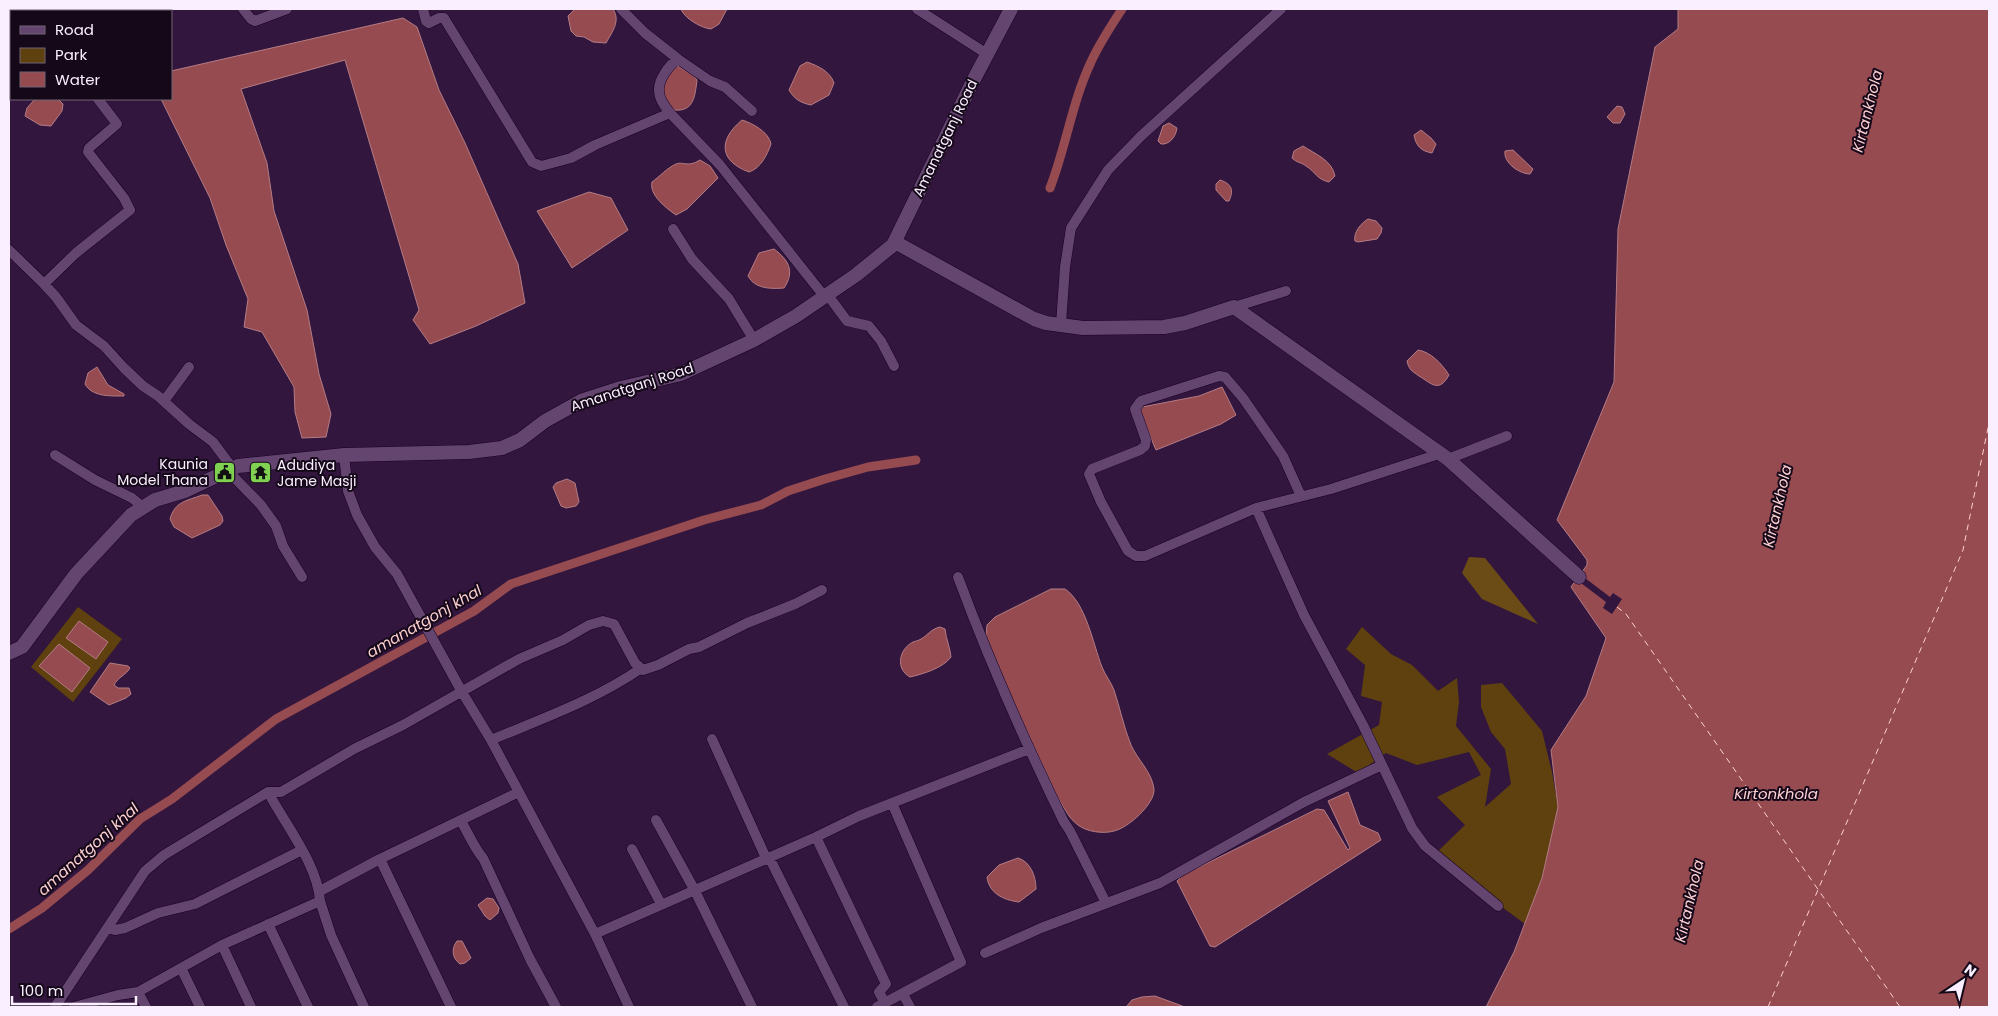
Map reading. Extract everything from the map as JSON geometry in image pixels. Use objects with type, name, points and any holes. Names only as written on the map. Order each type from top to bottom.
[{"type":"main road","name":"Amanatganj Road","points":[[9,654],[22,647],[76,574],[131,515],[155,500],[186,491],[238,466],[344,455],[469,452],[502,448],[520,440],[545,421],[582,401],[620,388],[681,374],[754,340],[796,316],[856,275],[895,242],[1011,9]]},
{"type":"main road","points":[[895,242],[1034,319],[1105,329],[1164,327],[1185,324],[1234,307],[1443,456],[1579,577]]},
{"type":"street","points":[[243,9],[255,21],[287,9]]},
{"type":"street","points":[[423,9],[426,21],[429,23],[439,18],[444,18],[532,162],[541,166],[571,158],[595,144],[670,114]]},
{"type":"street","points":[[622,9],[645,33],[678,60],[725,87],[752,111]]},
{"type":"street","points":[[917,9],[987,54]]},
{"type":"street","points":[[1061,324],[1065,267],[1071,228],[1108,170],[1141,136],[1281,9]]},
{"type":"street","points":[[678,60],[673,63],[663,78],[659,90],[661,98],[670,114],[720,165],[847,321],[870,326],[881,340],[894,366]]},
{"type":"street","points":[[44,284],[76,253],[130,210],[124,198],[88,152],[89,148],[117,124],[99,100]]},
{"type":"street","points":[[673,229],[692,258],[729,300],[754,340]]},
{"type":"street","points":[[9,250],[56,297],[76,325],[104,346],[137,380],[213,442],[231,470],[276,526],[283,546],[302,576]]},
{"type":"street","points":[[1234,307],[1286,291]]},
{"type":"street","points":[[164,401],[189,367]]},
{"type":"street","points":[[1301,496],[1283,456],[1243,398],[1225,377],[1219,376],[1141,401],[1135,410],[1146,440],[1145,446],[1140,450],[1092,469],[1089,474],[1101,502],[1128,551],[1136,556],[1145,556],[1256,508],[1331,489],[1507,436]]},
{"type":"street","points":[[56,455],[101,483],[132,498],[144,508]]},
{"type":"street","points":[[344,455],[348,491],[357,515],[375,547],[397,574],[462,692],[491,740],[595,934],[629,1007]]},
{"type":"street","points":[[1256,508],[1304,615],[1382,765],[1412,828],[1425,846],[1498,906]]},
{"type":"street","points":[[958,577],[982,642],[1029,749],[1106,903]]},
{"type":"street","points":[[491,740],[562,710],[640,670],[658,665],[689,649],[699,647],[747,623],[795,604],[822,590]]},
{"type":"street","points":[[56,1007],[146,871],[164,854],[268,792],[281,792],[354,749],[462,692],[519,659],[562,640],[589,624],[603,621],[614,624],[640,670]]},
{"type":"street","points":[[712,739],[767,858],[844,1007]]},
{"type":"street","points":[[595,934],[816,837],[859,816],[1029,749]]},
{"type":"street","points":[[985,953],[1160,883],[1304,802],[1382,765]]},
{"type":"street","points":[[268,792],[302,850],[320,896],[331,935],[364,1007]]},
{"type":"street","points":[[74,1007],[98,1004],[118,995],[138,992],[222,945],[268,924],[320,896],[380,859],[519,792]]},
{"type":"street","points":[[816,837],[886,984],[879,992],[881,1005],[961,962],[912,853],[892,803]]},
{"type":"street","points":[[656,820],[694,889],[752,1007]]},
{"type":"street","points":[[461,821],[474,842],[478,853],[483,858],[530,959],[556,1007]]},
{"type":"street","points":[[632,848],[661,904]]},
{"type":"street","points":[[109,926],[115,930],[125,928],[158,913],[195,904],[302,850]]},
{"type":"street","points":[[380,859],[451,1007]]},
{"type":"street","points":[[268,924],[308,1007]]},
{"type":"street","points":[[222,945],[251,1007]]},
{"type":"street","points":[[181,968],[200,1007]]},
{"type":"street","points":[[138,992],[146,1007]]},
{"type":"street","points":[[903,994],[910,1007]]},
{"type":"green space","points":[[78,607],[122,639],[73,702],[31,667]]},
{"type":"green space","points":[[1362,627],[1391,654],[1412,665],[1438,691],[1457,678],[1459,702],[1456,726],[1491,769],[1485,807],[1511,784],[1505,749],[1491,732],[1481,707],[1481,685],[1502,683],[1542,731],[1558,807],[1542,878],[1525,924],[1433,856],[1465,825],[1437,797],[1481,775],[1469,752],[1417,765],[1386,753],[1358,773],[1327,754],[1379,725],[1382,702],[1361,696],[1365,665],[1346,649]]},
{"type":"shaded area","points":[[1469,557],[1485,558],[1538,624],[1482,599],[1462,573]]},
{"type":"water","points":[[575,9],[613,9],[616,22],[606,43],[593,42],[584,37],[576,36],[571,31],[568,16]]},
{"type":"water","points":[[681,9],[727,9],[719,24],[711,29],[693,22]]},
{"type":"water","name":"Kirtonkhola","points":[[1678,9],[1989,9],[1989,1007],[1486,1007],[1514,952],[1542,878],[1558,807],[1551,750],[1586,696],[1606,638],[1571,587],[1587,565],[1587,560],[1557,520],[1614,382],[1618,229],[1655,47],[1678,29]]},
{"type":"water","points":[[403,18],[417,27],[439,90],[465,143],[518,264],[525,303],[476,326],[430,344],[413,320],[419,310],[345,60],[241,89],[267,163],[274,211],[307,310],[319,374],[331,414],[326,437],[302,438],[295,412],[294,387],[262,332],[244,327],[248,299],[226,245],[210,198],[161,100],[172,100],[172,71]]},
{"type":"water","points":[[807,62],[827,72],[834,83],[829,95],[811,105],[798,100],[789,90],[800,66]]},
{"type":"water","points":[[676,65],[694,76],[697,80],[694,97],[690,106],[681,110],[674,110],[661,96],[664,82]]},
{"type":"water","points":[[34,100],[59,100],[63,104],[62,111],[51,126],[40,125],[25,116],[27,108]]},
{"type":"water","points":[[1617,106],[1622,107],[1625,114],[1620,123],[1613,123],[1607,117]]},
{"type":"water","points":[[742,120],[764,132],[771,144],[760,164],[749,172],[732,162],[727,156],[725,149],[729,135]]},
{"type":"water","points":[[1169,123],[1177,128],[1175,134],[1172,140],[1161,144],[1158,141],[1163,126]]},
{"type":"water","points":[[1421,130],[1436,144],[1432,153],[1422,149],[1416,142],[1414,135]]},
{"type":"water","points":[[1303,146],[1327,162],[1333,170],[1335,176],[1329,182],[1321,179],[1309,168],[1292,158],[1294,151]]},
{"type":"water","points":[[1513,150],[1533,169],[1530,174],[1517,170],[1509,164],[1505,151]]},
{"type":"water","points":[[700,160],[710,166],[718,178],[687,209],[676,215],[663,205],[653,192],[652,182],[676,164],[692,164]]},
{"type":"water","points":[[1220,180],[1227,183],[1231,188],[1229,201],[1226,201],[1216,190],[1216,184]]},
{"type":"water","points":[[589,192],[611,198],[628,230],[572,268],[537,211]]},
{"type":"water","points":[[1368,219],[1376,221],[1382,228],[1381,233],[1377,239],[1355,241],[1358,228]]},
{"type":"water","points":[[774,249],[783,257],[789,267],[789,277],[784,288],[759,286],[748,276],[759,253]]},
{"type":"water","points":[[1418,350],[1432,356],[1449,375],[1442,384],[1432,384],[1414,373],[1410,368],[1407,361]]},
{"type":"water","points":[[97,367],[108,385],[124,394],[124,396],[97,394],[88,388],[85,384],[88,373]]},
{"type":"water","points":[[1222,387],[1236,415],[1221,424],[1156,450],[1140,412],[1142,407],[1199,396]]},
{"type":"water","points":[[567,479],[575,483],[579,502],[576,506],[566,508],[561,506],[553,487],[556,483]]},
{"type":"water","points":[[202,495],[208,495],[222,516],[223,521],[220,525],[192,538],[174,527],[170,519],[178,505]]},
{"type":"water","points":[[1051,589],[1065,589],[1072,595],[1084,614],[1102,667],[1114,690],[1131,745],[1153,783],[1153,795],[1145,808],[1133,820],[1114,831],[1091,831],[1071,819],[1056,794],[1003,680],[986,636],[987,625],[995,617]]},
{"type":"water","points":[[79,621],[108,642],[96,659],[66,638]]},
{"type":"water","points":[[940,627],[945,629],[951,657],[938,667],[910,677],[902,669],[901,664],[902,654],[905,649],[908,645],[920,640]]},
{"type":"water","points":[[59,644],[90,668],[72,692],[39,666]]},
{"type":"water","points":[[110,663],[130,668],[114,685],[118,688],[129,688],[131,694],[109,705],[90,692]]},
{"type":"water","points":[[1348,792],[1360,825],[1378,833],[1381,840],[1215,947],[1210,946],[1177,881],[1183,875],[1317,809],[1324,810],[1348,850],[1350,848],[1328,801]]},
{"type":"water","points":[[1018,858],[1023,860],[1032,870],[1036,889],[1019,902],[998,895],[988,883],[987,877],[999,865]]},
{"type":"water","points":[[487,898],[493,899],[499,908],[498,913],[490,920],[478,905]]},
{"type":"water","points":[[457,941],[462,941],[471,958],[465,963],[460,964],[454,956],[454,947]]},
{"type":"water","points":[[1155,996],[1185,1007],[1126,1007],[1132,1000]]},
{"type":"pier","points":[[1581,575],[1610,597],[1613,593],[1622,599],[1612,614],[1603,608],[1606,602],[1577,580]]},
{"type":"waterway","points":[[1050,188],[1084,77],[1105,35],[1122,9]]},
{"type":"waterway","name":"amanatgonj khal","points":[[9,929],[42,908],[88,870],[140,819],[172,799],[276,719],[474,611],[511,584],[704,520],[761,505],[788,491],[825,479],[868,467],[916,460]]},
{"type":"ferry route","points":[[1768,1007],[1963,550],[1989,423]]},
{"type":"ferry route","points":[[1617,607],[1626,614],[1900,1007]]},
{"type":"place","name":"Kaunia Model Thana","points":[[224,472]]},
{"type":"place","name":"Adudiya Jame Masji","points":[[261,473]]},
{"type":"water label","name":"Kirtankhola","points":[[1867,111]]},
{"type":"water label","name":"Kirtankhola","points":[[1777,506]]},
{"type":"water label","name":"Kirtankhola","points":[[1689,901]]}]
